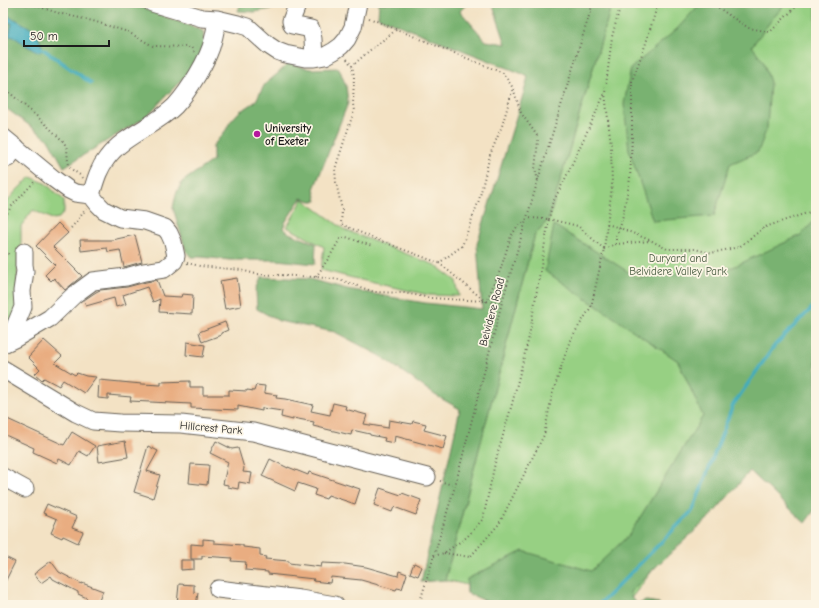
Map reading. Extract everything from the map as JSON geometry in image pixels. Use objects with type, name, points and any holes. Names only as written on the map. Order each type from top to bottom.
[{"type":"street","points":[[152,3],[202,18],[217,19],[248,27],[277,51],[305,58],[325,56],[334,52],[341,46],[347,39],[353,27],[357,8]]},
{"type":"street","points":[[298,3],[291,21],[292,25],[311,29],[314,58]]},
{"type":"street","points":[[94,197],[97,176],[107,157],[119,145],[161,118],[175,106],[187,91],[205,62],[213,41],[217,19]]},
{"type":"street","points":[[3,160],[8,158],[10,142]]},
{"type":"street","points":[[10,142],[69,190],[75,193],[94,197],[104,210],[120,218],[145,221],[165,228],[169,233],[176,256],[174,261],[164,269],[126,277],[93,281],[74,295],[50,318],[10,341]]},
{"type":"street","points":[[10,341],[23,307],[22,291],[25,272],[24,252]]},
{"type":"street","name":"Hillcrest Park","points":[[3,369],[76,413],[93,421],[181,424],[253,432],[427,477]]},
{"type":"street","points":[[3,478],[25,489]]},
{"type":"street","points":[[219,588],[329,604]]},
{"type":"path","points":[[28,3],[58,13],[93,21],[128,32],[153,46],[190,46],[199,59],[205,62]]},
{"type":"path","name":"Belvidere Road","points":[[420,605],[455,486],[502,302],[593,3]]},
{"type":"path","points":[[444,552],[470,557],[499,524],[544,435],[552,395],[570,340],[591,308],[604,250],[612,186],[611,145],[605,93],[612,37],[621,3]]},
{"type":"path","points":[[616,244],[616,236],[620,228],[630,179],[632,81],[646,43],[658,3]]},
{"type":"path","points":[[712,3],[749,28],[770,32],[800,3]]},
{"type":"path","points":[[357,8],[396,30],[503,73],[513,88],[521,113],[538,138],[535,169],[538,180]]},
{"type":"path","points":[[396,30],[352,66],[354,76],[354,111],[335,169],[336,182],[342,210],[341,224],[439,263],[486,302]]},
{"type":"path","points":[[3,88],[40,119],[64,142],[71,169],[80,175],[86,187],[94,197],[83,214],[70,228]]},
{"type":"path","points":[[439,263],[462,246],[479,200],[490,155],[502,126],[513,88]]},
{"type":"path","points":[[434,556],[444,552],[467,537],[483,519],[495,463],[529,337],[552,204],[605,93]]},
{"type":"path","points":[[3,220],[11,207],[44,171]]},
{"type":"path","points":[[607,224],[668,248],[695,249],[711,253],[738,247],[765,227],[810,212],[816,207]]},
{"type":"path","points":[[527,218],[549,219],[578,226],[604,250]]},
{"type":"path","points":[[486,302],[501,268],[511,236],[516,227],[526,222]]},
{"type":"path","points":[[316,277],[340,239],[346,237],[372,246]]},
{"type":"path","points":[[604,250],[616,244],[652,241]]},
{"type":"path","points":[[174,261],[200,266],[241,270],[256,274],[316,277],[341,280],[374,292],[404,293],[431,298],[502,302]]},
{"type":"green space","points":[[3,3],[130,3],[203,31],[206,54],[146,117],[64,167],[48,139],[3,106]]},
{"type":"green space","points":[[241,3],[278,3],[277,8],[255,12],[238,11]]},
{"type":"green space","points":[[379,3],[468,3],[460,11],[486,41],[506,44],[492,3],[612,3],[549,219],[535,234],[445,580],[421,582],[460,409],[435,395],[379,355],[335,332],[279,321],[257,309],[256,290],[261,277],[309,279],[347,289],[390,297],[425,303],[482,309],[477,244],[528,76],[378,17]]},
{"type":"green space","name":"Duryard and Belvidere Valley Park","points":[[612,3],[816,3],[816,315],[698,511],[626,605],[467,593],[467,585],[445,580],[535,234],[549,219]]},
{"type":"green space","points":[[698,3],[787,3],[773,18],[752,46],[763,61],[770,82],[767,128],[758,152],[730,164],[714,216],[653,221],[629,150],[624,104],[631,68],[677,29],[698,6]]},
{"type":"green space","points":[[289,63],[310,69],[339,68],[346,86],[348,103],[314,189],[317,201],[301,198],[283,228],[289,233],[316,244],[315,264],[277,260],[230,260],[191,257],[186,251],[173,208],[176,194],[182,182],[213,160],[213,146],[226,130],[230,122],[240,111],[255,102],[265,84]]},
{"type":"green space","points":[[31,177],[45,183],[64,200],[64,212],[59,218],[52,219],[33,210],[21,226],[16,322],[3,338],[3,206]]},
{"type":"green space","points":[[303,199],[345,230],[435,265],[456,281],[459,296],[429,295],[321,270],[324,247],[287,227]]},
{"type":"green space","points":[[816,219],[816,508],[805,523],[750,471],[711,516],[630,592],[632,599],[638,604],[646,601],[659,603],[660,605],[495,605],[467,593],[467,579],[523,551],[591,571],[629,535],[703,416],[678,361],[545,271],[554,225],[638,278],[733,267],[801,235]]},
{"type":"water","points":[[3,12],[33,30],[41,43],[43,50],[39,52],[9,36],[12,23],[3,22]]},
{"type":"building","points":[[58,223],[68,233],[53,247],[82,276],[65,290],[54,278],[51,281],[45,275],[55,265],[36,246]]},
{"type":"building","points":[[135,235],[142,262],[124,267],[120,250],[108,252],[107,248],[81,251],[80,240],[112,240]]},
{"type":"building","points":[[237,278],[241,306],[225,309],[220,281]]},
{"type":"building","points":[[157,280],[163,296],[181,297],[182,294],[193,295],[192,314],[159,312],[160,299],[153,302],[147,287],[123,295],[126,304],[116,307],[114,298],[86,306],[84,300],[100,290],[127,287]]},
{"type":"building","points":[[225,322],[228,330],[221,333],[221,335],[202,342],[199,332]]},
{"type":"building","points":[[44,340],[62,356],[55,363],[75,375],[77,373],[96,377],[84,393],[63,380],[59,386],[44,378],[42,380],[35,374],[40,369],[28,357]]},
{"type":"building","points":[[187,342],[205,345],[203,357],[186,355]]},
{"type":"building","points":[[99,380],[161,385],[161,382],[190,381],[190,387],[203,387],[203,395],[229,395],[229,390],[254,391],[256,385],[265,386],[264,393],[277,395],[276,398],[313,405],[311,411],[330,415],[333,403],[346,406],[345,409],[367,415],[364,424],[388,428],[389,420],[412,424],[413,421],[426,424],[424,430],[447,436],[443,449],[395,436],[394,443],[384,441],[385,438],[352,430],[351,435],[313,426],[314,422],[281,417],[282,411],[262,408],[262,411],[238,406],[238,410],[191,408],[191,404],[130,401],[131,397],[108,395],[108,399],[98,398]]},
{"type":"building","points":[[3,417],[64,445],[72,432],[95,446],[88,456],[79,451],[71,465],[59,459],[57,463],[33,452],[34,448],[3,434]]},
{"type":"building","points":[[125,441],[128,457],[99,462],[97,446]]},
{"type":"building","points":[[216,441],[232,449],[238,448],[244,468],[243,472],[252,473],[250,484],[239,482],[238,489],[228,487],[228,485],[223,484],[228,462],[210,453]]},
{"type":"building","points":[[148,446],[158,451],[147,471],[160,475],[153,498],[134,492]]},
{"type":"building","points":[[270,459],[288,468],[308,475],[309,472],[360,489],[355,504],[328,495],[326,499],[314,495],[316,489],[298,483],[295,491],[262,476]]},
{"type":"building","points":[[191,464],[209,465],[207,485],[189,483]]},
{"type":"building","points":[[380,488],[401,495],[402,493],[421,500],[416,515],[394,507],[392,512],[374,505]]},
{"type":"building","points":[[47,504],[77,517],[72,528],[83,532],[78,543],[63,536],[62,538],[51,533],[57,519],[43,513]]},
{"type":"building","points":[[203,539],[214,540],[214,543],[243,545],[243,547],[260,549],[260,556],[266,557],[265,559],[289,561],[289,563],[321,567],[322,563],[345,564],[366,567],[398,576],[399,571],[407,574],[402,589],[397,588],[396,590],[361,580],[331,577],[330,583],[313,581],[314,579],[268,574],[268,572],[245,570],[246,562],[231,561],[232,558],[202,556],[202,559],[191,559],[191,544],[203,545]]},
{"type":"building","points":[[3,556],[15,562],[3,586]]},
{"type":"building","points":[[181,560],[194,560],[194,569],[181,570]]},
{"type":"building","points":[[51,561],[59,572],[82,584],[103,591],[97,605],[84,605],[87,598],[53,579],[51,576],[41,583],[34,574]]},
{"type":"building","points":[[414,563],[422,567],[418,576],[410,573]]},
{"type":"building","points":[[179,584],[194,585],[194,592],[198,593],[196,605],[177,605]]},
{"type":"waterway","points":[[40,47],[91,83]]},
{"type":"waterway","points":[[598,605],[693,510],[733,405],[775,345],[816,304]]},
{"type":"place","name":"University of Exeter","points":[[257,134]]}]
